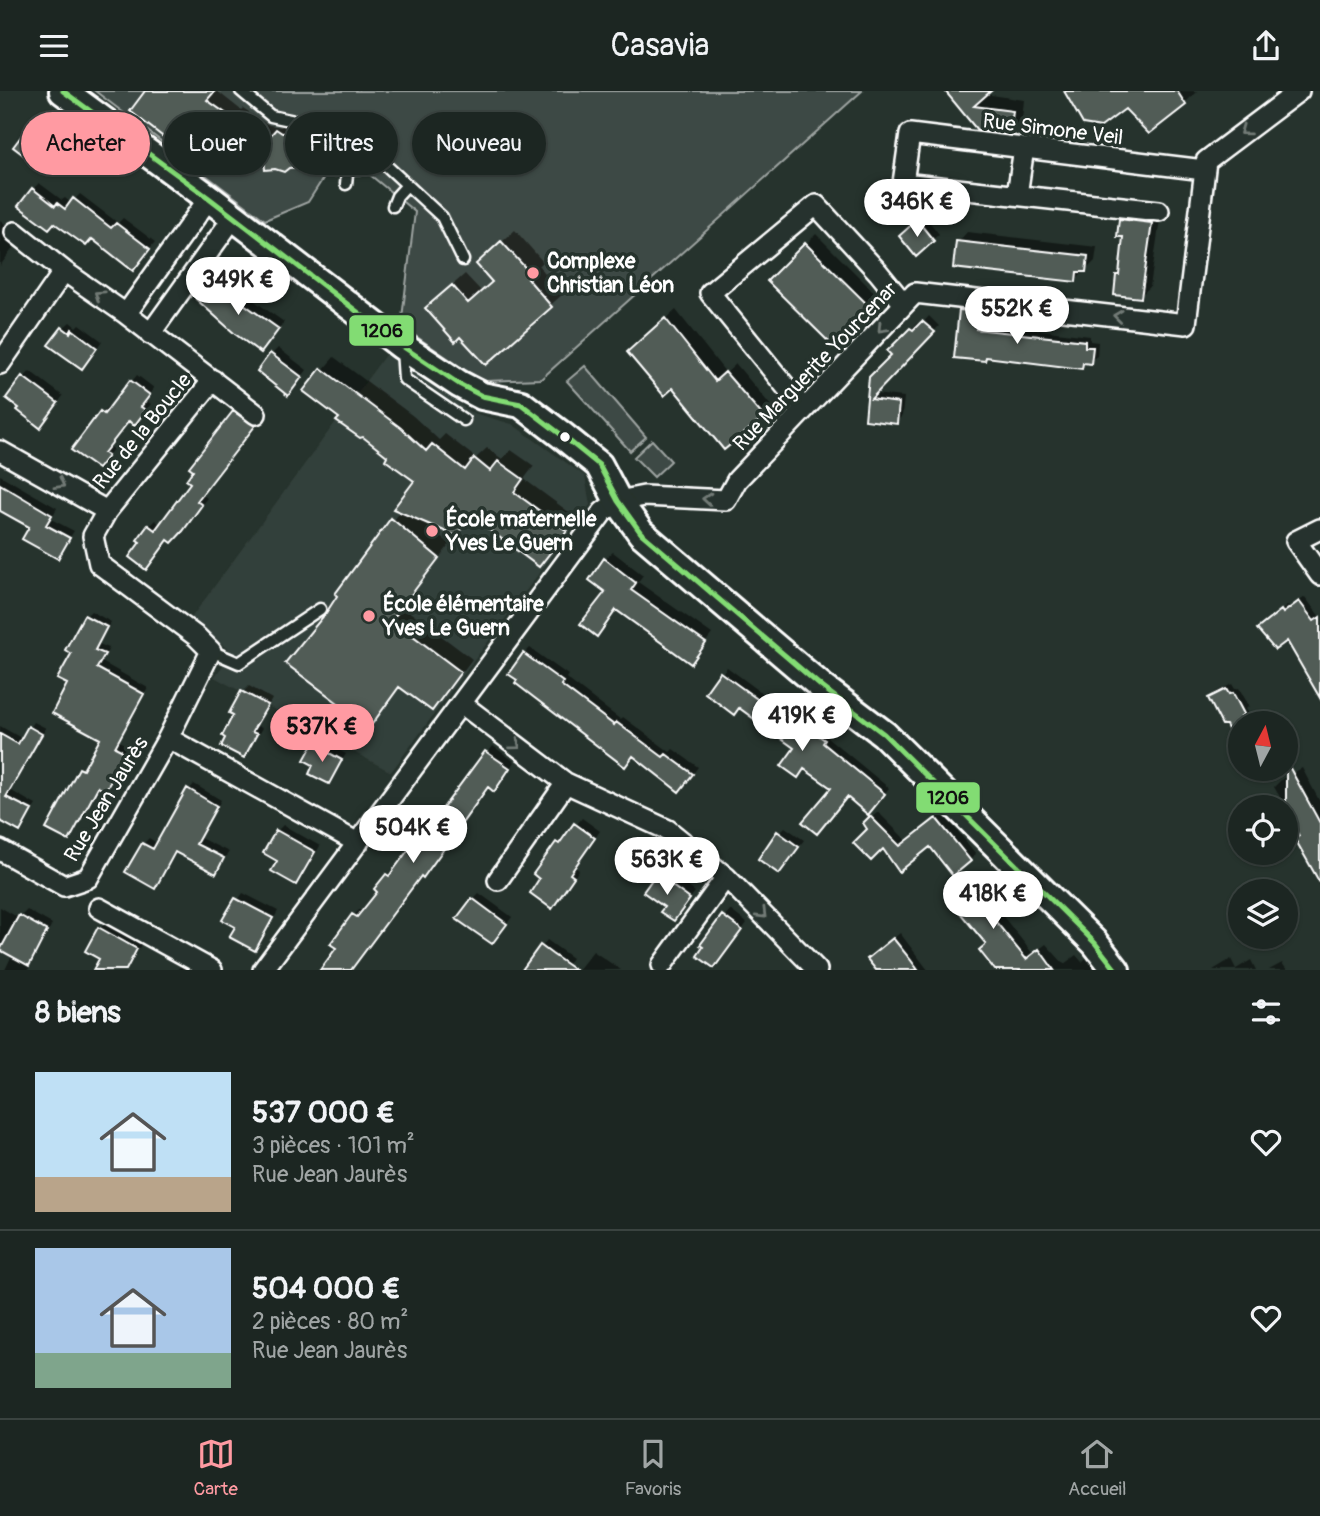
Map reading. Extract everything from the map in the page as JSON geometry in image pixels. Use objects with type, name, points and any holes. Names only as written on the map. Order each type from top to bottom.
[{"type":"street","points":[[63,91],[209,198],[401,346],[482,396],[521,404],[599,465],[632,523],[646,537],[812,679],[892,742],[1095,943],[1116,970]]},
{"type":"street","points":[[1204,170],[1206,161],[1212,154],[1299,91]]},
{"type":"street","name":"Rue Simone Veil","points":[[1159,211],[903,183],[910,134],[1204,170]]},
{"type":"street","points":[[1017,195],[1024,148]]},
{"type":"street","name":"Rue Marguerite Yourcenar","points":[[618,501],[669,495],[726,500],[737,480],[915,293],[1186,324],[1204,170]]},
{"type":"street","points":[[126,314],[209,198]]},
{"type":"street","points":[[804,409],[710,293],[816,205],[904,304]]},
{"type":"street","points":[[150,334],[233,218]]},
{"type":"street","name":"Rue de la Boucle","points":[[15,232],[256,414]]},
{"type":"street","points":[[0,364],[65,271]]},
{"type":"street","name":"Rue de la Boucle","points":[[211,651],[197,637],[99,564],[93,536],[107,511],[213,380]]},
{"type":"street","name":"Rue de la Boucle","points":[[0,451],[107,511]]},
{"type":"street","points":[[263,970],[593,524],[618,501]]},
{"type":"street","points":[[1320,529],[1296,541],[1320,575]]},
{"type":"street","points":[[169,738],[211,651]]},
{"type":"street","points":[[462,704],[566,783],[668,830],[726,877],[817,970]]},
{"type":"street","name":"Rue Jean Jaurès","points":[[0,850],[64,886],[89,878],[169,738],[358,843]]},
{"type":"street","points":[[498,880],[566,783]]},
{"type":"street","points":[[662,965],[726,877]]},
{"type":"street","points":[[99,908],[212,970]]},
{"type":"lane","points":[[241,91],[271,116],[285,119]]},
{"type":"lane","points":[[346,184],[347,175]]},
{"type":"lane","points":[[396,175],[442,217],[463,261]]},
{"type":"lane","points":[[393,206],[397,196],[407,185]]},
{"type":"lane","points":[[401,346],[404,379],[464,420]]},
{"type":"lane","points":[[211,651],[239,663],[320,609]]},
{"type":"shaded area","name":"Complexe Christian Léon","points":[[95,91],[862,91],[541,379],[486,381],[474,376],[401,326],[415,212],[370,175],[398,175],[398,112],[285,112],[285,175],[354,175],[324,177],[308,202],[265,220],[206,175],[271,175],[271,112],[164,112],[164,143],[150,133],[150,112],[123,112]]},
{"type":"shaded area","points":[[388,351],[470,412],[512,424],[585,476],[590,505],[391,772],[214,677],[233,653],[191,618]]},
{"type":"shaded area","points":[[585,366],[646,437],[630,451],[567,381]]},
{"type":"shaded area","points":[[652,440],[671,461],[654,477],[634,457]]},
{"type":"building","points":[[145,91],[215,91],[207,100],[224,112],[164,112],[164,138],[150,127],[150,112],[130,111]]},
{"type":"building","points":[[945,91],[991,91],[974,106],[1013,111],[1010,134],[977,130]]},
{"type":"building","points":[[1064,91],[1177,91],[1186,105],[1149,134],[1125,109],[1101,127],[1083,124]]},
{"type":"building","points":[[276,129],[285,133],[285,171],[271,169],[271,135]]},
{"type":"building","points":[[21,136],[21,153],[13,147]]},
{"type":"building","points":[[32,188],[55,206],[57,203],[65,209],[73,198],[111,228],[116,223],[150,249],[133,271],[92,239],[86,246],[54,223],[49,229],[18,206]]},
{"type":"building","points":[[1119,219],[1152,223],[1141,298],[1114,295],[1123,237],[1117,237]]},
{"type":"building","points":[[917,220],[934,241],[916,257],[899,236]]},
{"type":"building","points":[[501,241],[532,275],[528,279],[552,307],[486,365],[460,337],[455,342],[425,308],[452,285],[468,303],[492,282],[476,264]]},
{"type":"building","points":[[956,241],[1088,256],[1086,272],[1077,272],[1076,282],[953,268]]},
{"type":"building","points":[[805,243],[870,307],[832,345],[767,281]]},
{"type":"building","points":[[210,280],[279,329],[261,353],[196,299]]},
{"type":"building","points":[[959,310],[977,312],[976,329],[1085,341],[1085,347],[1093,347],[1091,364],[1083,363],[1082,369],[986,357],[985,361],[954,358]]},
{"type":"building","points":[[665,318],[715,381],[725,372],[764,417],[724,450],[673,388],[664,396],[627,352]]},
{"type":"building","points":[[922,321],[935,332],[871,399],[899,403],[897,424],[865,420],[869,377],[891,355],[887,351],[910,328],[913,330]]},
{"type":"building","points":[[62,327],[70,333],[72,329],[97,348],[82,369],[48,345]]},
{"type":"building","points":[[270,353],[302,377],[288,396],[257,371]]},
{"type":"building","points":[[321,368],[401,428],[426,451],[432,444],[465,470],[474,458],[490,471],[498,461],[523,479],[514,492],[567,531],[539,567],[471,516],[456,536],[393,509],[414,481],[385,460],[387,456],[363,437],[360,438],[336,421],[339,418],[303,391]]},
{"type":"building","points":[[22,376],[58,403],[40,428],[6,398]]},
{"type":"building","points":[[130,380],[150,395],[141,407],[146,410],[134,426],[129,421],[104,453],[108,456],[98,469],[71,450],[100,411],[104,414]]},
{"type":"building","points":[[233,411],[255,426],[197,501],[202,505],[183,531],[172,543],[168,540],[146,570],[129,557],[140,542],[137,540],[148,525],[155,530],[190,483],[186,480],[193,470],[189,467]]},
{"type":"building","points":[[0,484],[52,515],[46,525],[70,538],[58,559],[22,539],[29,527],[0,511]]},
{"type":"building","points":[[391,518],[439,558],[392,620],[461,672],[432,711],[399,687],[370,727],[285,663],[326,613],[337,596],[335,594]]},
{"type":"building","points":[[604,558],[636,583],[631,590],[706,643],[691,664],[616,610],[597,637],[580,624],[605,592],[589,580]]},
{"type":"building","points":[[1299,601],[1314,621],[1320,617],[1320,698],[1287,641],[1275,650],[1257,629],[1281,610],[1283,613]]},
{"type":"building","points":[[84,615],[107,627],[95,650],[105,654],[97,668],[144,694],[115,747],[121,750],[122,762],[105,791],[98,787],[69,841],[46,829],[79,768],[83,770],[100,739],[52,713],[67,684],[57,679],[71,654],[65,650]]},
{"type":"building","points":[[523,653],[614,725],[616,722],[663,757],[666,754],[693,774],[679,792],[633,756],[625,767],[515,683],[517,680],[508,674]]},
{"type":"building","points":[[720,672],[767,706],[771,700],[794,716],[793,718],[825,740],[823,743],[885,794],[868,815],[847,797],[817,834],[802,822],[831,788],[804,769],[798,778],[781,766],[794,748],[739,708],[734,715],[705,693]]},
{"type":"building","points":[[1226,689],[1229,694],[1233,693],[1242,711],[1228,711],[1228,729],[1226,725],[1222,725],[1208,698]]},
{"type":"building","points":[[241,691],[268,705],[252,732],[257,734],[244,758],[221,746],[225,738],[222,736],[233,715],[229,713]]},
{"type":"building","points":[[28,726],[42,734],[6,797],[32,810],[20,832],[0,821],[0,734],[18,744]]},
{"type":"building","points":[[313,744],[342,760],[329,784],[309,774],[313,765],[304,760]]},
{"type":"building","points":[[485,751],[510,768],[494,792],[488,787],[423,878],[421,876],[351,970],[320,970],[336,948],[330,944],[352,914],[357,917],[377,892],[374,889],[386,874],[389,876],[420,834],[423,835]]},
{"type":"building","points":[[1286,781],[1297,781],[1320,823],[1320,883],[1298,844],[1298,795],[1286,795]]},
{"type":"building","points":[[187,788],[217,806],[196,844],[224,858],[216,874],[175,852],[155,889],[125,872],[142,843],[153,849]]},
{"type":"building","points":[[870,816],[900,846],[936,818],[971,861],[953,876],[930,847],[899,872],[883,849],[871,861],[853,843],[867,829],[863,823]]},
{"type":"building","points":[[574,823],[595,838],[570,874],[574,877],[552,909],[530,893],[539,879],[533,874],[556,842],[559,844]]},
{"type":"building","points":[[276,830],[315,852],[296,885],[271,871],[277,861],[263,853]]},
{"type":"building","points":[[777,831],[799,847],[779,874],[758,859]]},
{"type":"building","points":[[656,874],[690,899],[674,921],[660,912],[664,907],[643,892]]},
{"type":"building","points":[[972,876],[1000,911],[992,917],[1026,959],[1039,949],[1054,970],[995,970],[979,950],[986,944],[961,914],[949,894]]},
{"type":"building","points":[[235,898],[273,918],[255,951],[229,937],[235,927],[222,920]]},
{"type":"building","points":[[472,898],[507,924],[492,944],[456,919]]},
{"type":"building","points":[[19,915],[47,931],[29,966],[0,950]]},
{"type":"building","points":[[722,915],[742,930],[714,968],[697,956],[703,947],[700,945]]},
{"type":"building","points":[[98,927],[137,949],[126,970],[93,970],[99,959],[85,951]]},
{"type":"building","points":[[893,938],[918,970],[876,970],[867,959]]},
{"type":"building","points":[[540,945],[552,954],[575,970],[522,970]]},
{"type":"transit line","name":"1206","points":[[63,91],[209,198],[402,346],[482,396],[521,404],[599,465],[618,501],[641,533],[822,687],[884,734],[1095,943],[1116,970]]},
{"type":"place","name":"Complexe Christian Léon","points":[[533,273]]},
{"type":"place","name":"École maternelle Yves Le Guern","points":[[432,531]]},
{"type":"place","name":"École élémentaire Yves Le Guern","points":[[369,616]]}]
